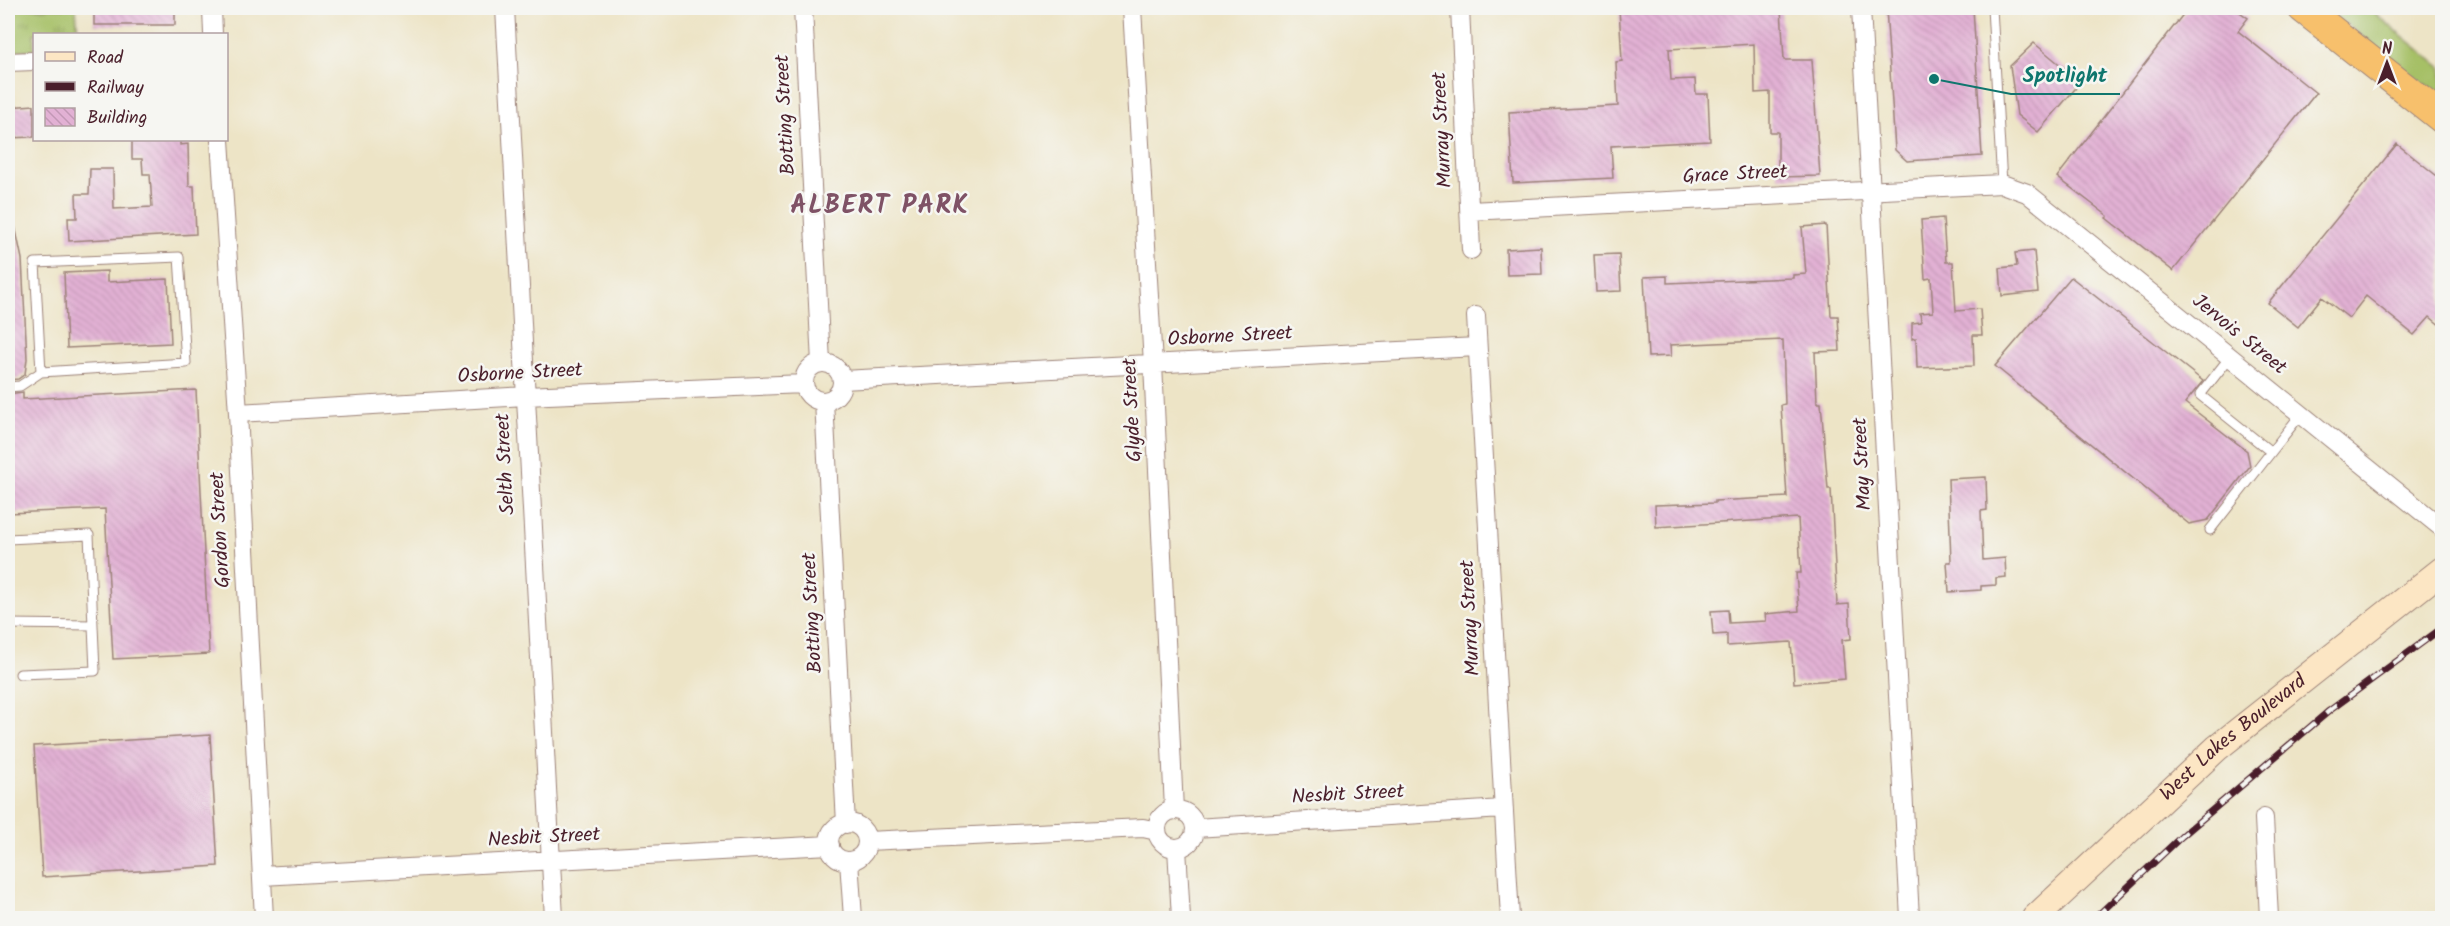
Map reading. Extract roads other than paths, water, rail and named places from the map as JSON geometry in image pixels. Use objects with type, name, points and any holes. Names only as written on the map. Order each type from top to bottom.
[{"type":"highway","points":[[2303,8],[2442,118]]},
{"type":"main road","name":"West Lakes Boulevard","points":[[2035,918],[2217,747],[2442,570]]},
{"type":"street","points":[[212,8],[213,33]]},
{"type":"street","name":"Selth Street","points":[[505,8],[554,918]]},
{"type":"street","name":"Botting Street","points":[[803,8],[821,363]]},
{"type":"street","name":"Glyde Street","points":[[1132,8],[1153,364],[1174,810]]},
{"type":"street","name":"Murray Street","points":[[1460,8],[1471,250]]},
{"type":"street","name":"May Street","points":[[1861,8],[1910,918]]},
{"type":"street","points":[[8,63],[33,61]]},
{"type":"street","name":"Gordon Street","points":[[220,141],[238,413],[264,918]]},
{"type":"street","name":"Grace Street","points":[[1470,211],[2002,184]]},
{"type":"street","name":"Jervois Street","points":[[2002,184],[2027,193],[2442,528]]},
{"type":"street","name":"Murray Street","points":[[1476,316],[1509,918]]},
{"type":"street","name":"Osborne Street","points":[[842,380],[1477,347]]},
{"type":"street","points":[[821,363],[831,365],[839,371],[842,380],[840,390],[834,398],[824,401],[815,399],[807,393],[804,384],[806,374],[812,367],[821,363]]},
{"type":"street","name":"Osborne Street","points":[[238,413],[525,396],[804,384]]},
{"type":"street","name":"Botting Street","points":[[824,401],[846,824]]},
{"type":"street","name":"Nesbit Street","points":[[1195,828],[1503,808]]},
{"type":"street","points":[[1174,810],[1186,813],[1195,828],[1188,844],[1177,848],[1162,842],[1157,831],[1160,820],[1174,810]]},
{"type":"street","points":[[2264,818],[2269,918]]},
{"type":"street","points":[[846,824],[858,826],[864,832],[867,841],[867,848],[860,857],[849,861],[841,860],[833,854],[830,845],[831,836],[836,828],[846,824]]},
{"type":"street","points":[[867,841],[1143,828],[1157,831]]},
{"type":"street","name":"Nesbit Street","points":[[262,876],[830,845]]},
{"type":"street","points":[[1177,848],[1181,918]]},
{"type":"street","points":[[849,861],[853,918]]},
{"type":"lane","points":[[1992,8],[2002,184]]},
{"type":"lane","points":[[8,387],[20,386],[41,372],[186,363],[179,257],[35,263],[41,372]]},
{"type":"lane","points":[[2230,357],[2200,395],[2271,452]]},
{"type":"lane","points":[[2211,530],[2301,414]]},
{"type":"lane","points":[[8,539],[89,535],[95,671],[20,674]]},
{"type":"lane","points":[[8,624],[93,625]]},
{"type":"railway","points":[[2095,918],[2182,836],[2329,711],[2442,628]]},
{"type":"place","name":"Spotlight","points":[[1934,79]]},
{"type":"district","name":"ALBERT PARK","points":[[880,206]]}]
